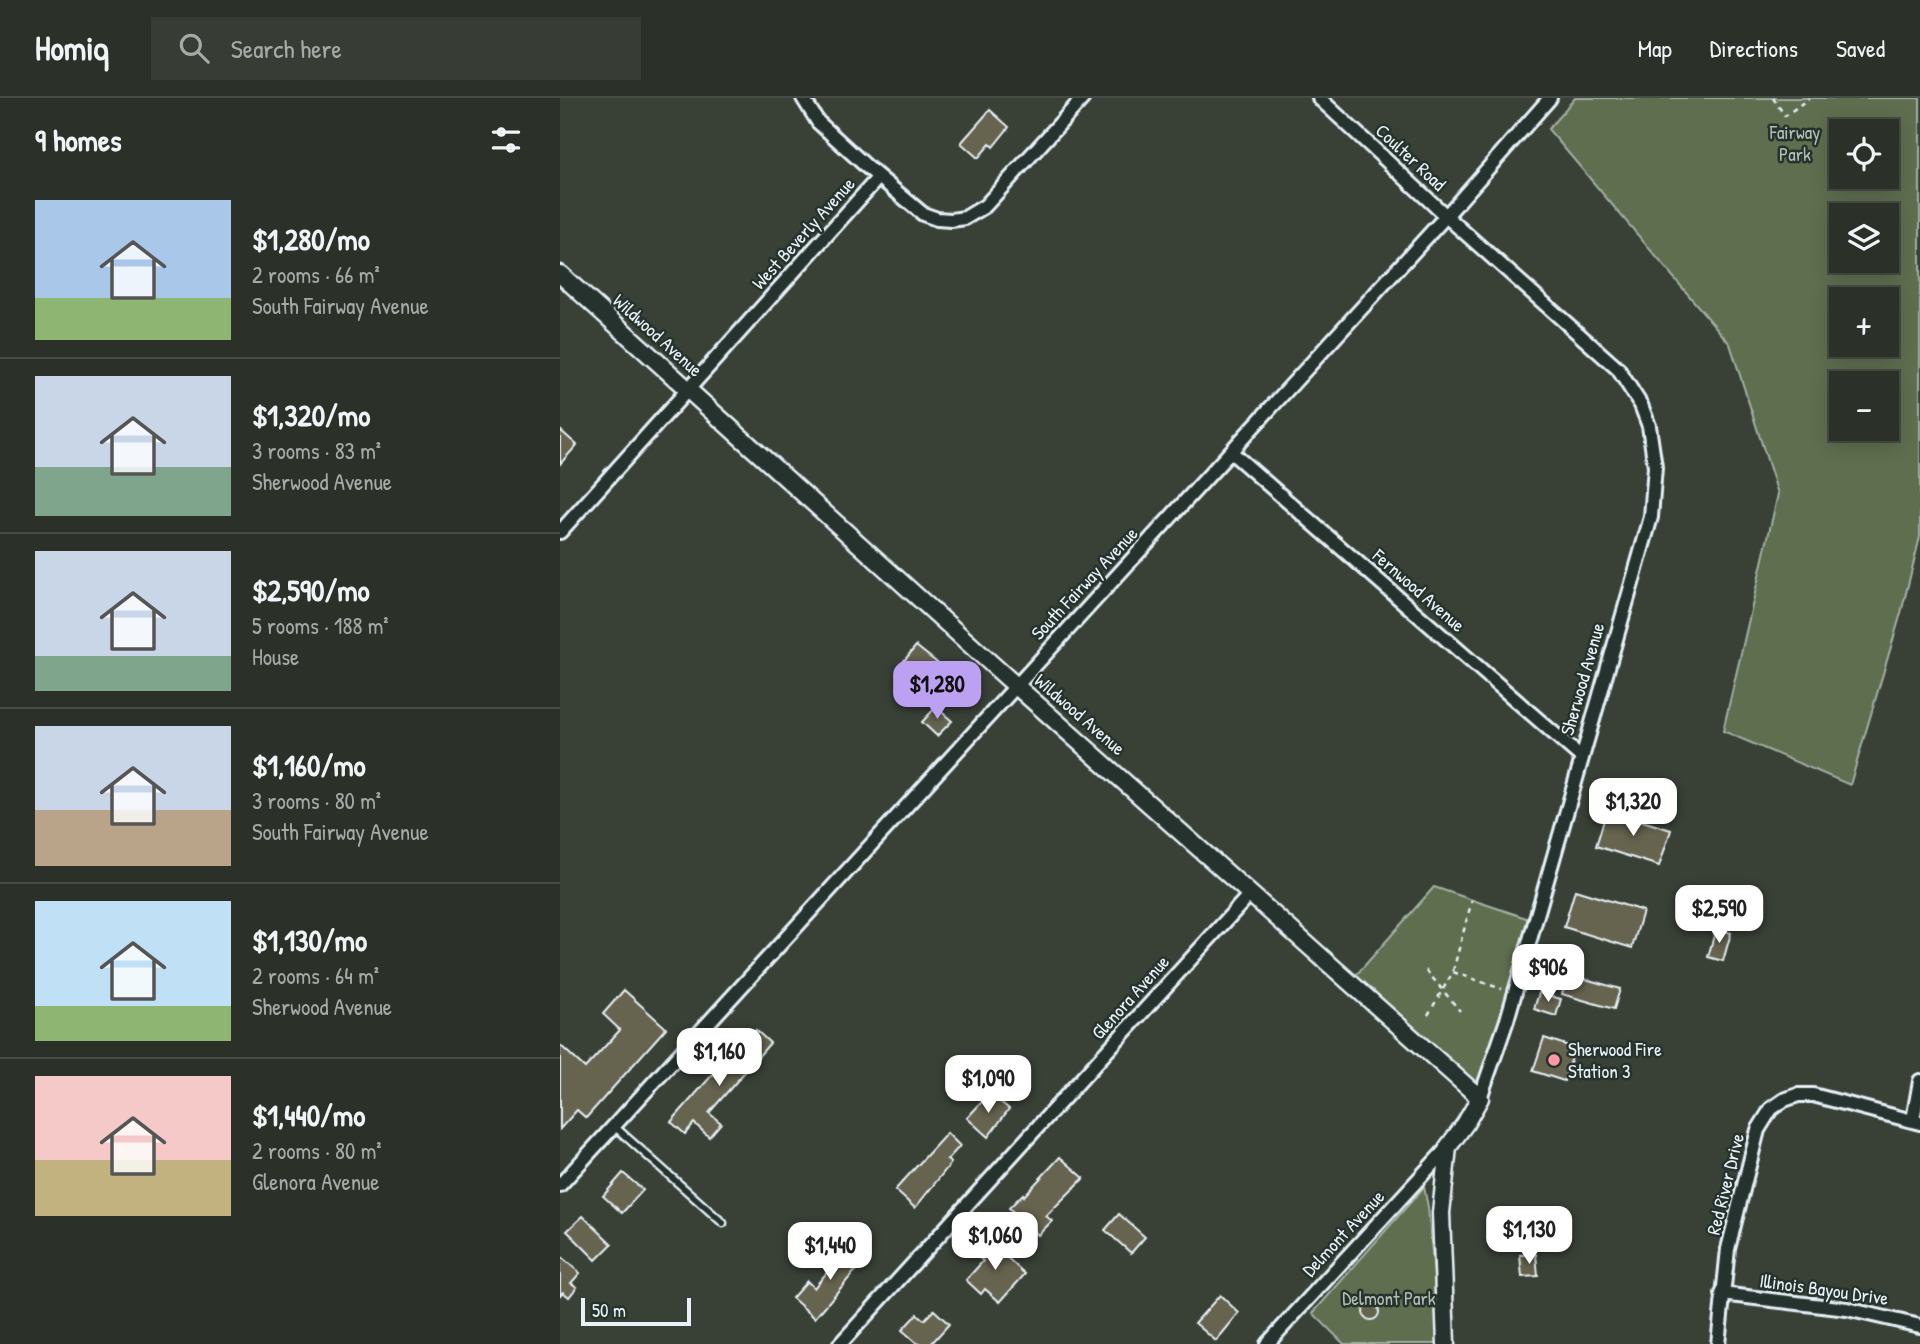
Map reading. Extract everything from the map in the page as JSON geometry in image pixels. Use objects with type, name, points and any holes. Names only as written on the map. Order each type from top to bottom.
[{"type":"street","points":[[803,98],[818,122],[878,177]]},
{"type":"street","name":"West Beverly Avenue","points":[[560,532],[878,177],[923,214],[937,219],[965,218],[985,206],[1083,98]]},
{"type":"street","name":"Coulter Road","points":[[1319,98],[1446,216]]},
{"type":"street","name":"South Fairway Avenue","points":[[560,1185],[1446,216],[1550,98]]},
{"type":"street","name":"Sherwood Avenue","points":[[1446,216],[1618,369],[1641,405],[1649,426],[1655,467],[1651,517],[1515,993],[1480,1098],[1448,1147],[1441,1213],[1446,1344]]},
{"type":"street","name":"Wildwood Avenue","points":[[560,274],[1480,1098]]},
{"type":"street","name":"Fernwood Avenue","points":[[1231,452],[1581,757]]},
{"type":"street","name":"Glenora Avenue","points":[[840,1344],[1251,893]]},
{"type":"street","points":[[1916,1121],[1920,1081]]},
{"type":"street","name":"Red River Drive","points":[[1718,1344],[1728,1249],[1758,1130],[1771,1109],[1791,1098],[1813,1095],[1916,1121]]},
{"type":"street","name":"Delmont Avenue","points":[[1267,1344],[1448,1147]]},
{"type":"street","name":"Illinois Bayou Drive","points":[[1722,1294],[1847,1309],[1920,1326]]},
{"type":"lane","points":[[614,1126],[723,1223]]},
{"type":"path","points":[[1773,98],[1785,117],[1809,98]]},
{"type":"path","points":[[1428,1015],[1453,972],[1472,900]]},
{"type":"path","points":[[1426,970],[1460,1011]]},
{"type":"path","points":[[1453,972],[1515,993]]},
{"type":"green space","name":"Fairway Park","points":[[1575,98],[1920,98],[1920,537],[1901,613],[1850,785],[1723,731],[1778,494],[1730,344],[1548,129]]},
{"type":"green space","points":[[1434,887],[1535,921],[1480,1098],[1350,982]]},
{"type":"green space","name":"Delmont Park","points":[[1424,1187],[1440,1344],[1344,1344],[1313,1313]]},
{"type":"building","points":[[990,110],[1009,127],[993,147],[990,144],[978,158],[961,143]]},
{"type":"building","points":[[560,430],[577,445],[560,464]]},
{"type":"building","points":[[916,646],[941,666],[923,688],[899,667]]},
{"type":"building","points":[[936,707],[952,721],[937,736],[922,722]]},
{"type":"building","points":[[1607,810],[1671,830],[1659,866],[1596,846]]},
{"type":"building","points":[[1575,890],[1643,911],[1632,948],[1564,927]]},
{"type":"building","points":[[1716,928],[1731,933],[1723,961],[1708,957]]},
{"type":"building","points":[[1568,974],[1620,989],[1614,1009],[1562,994]]},
{"type":"building","points":[[624,990],[666,1028],[586,1118],[577,1110],[560,1129],[560,1045],[585,1068],[620,1030],[603,1014]]},
{"type":"building","points":[[1539,993],[1561,999],[1556,1016],[1534,1009]]},
{"type":"building","points":[[756,1030],[770,1043],[709,1113],[721,1123],[709,1137],[694,1123],[685,1134],[671,1122],[713,1074],[717,1078],[735,1058],[732,1055]]},
{"type":"building","points":[[1544,1038],[1575,1048],[1564,1081],[1533,1071]]},
{"type":"building","points":[[990,1093],[1009,1109],[988,1137],[967,1118]]},
{"type":"building","points":[[947,1133],[960,1146],[947,1160],[951,1163],[915,1208],[895,1190]]},
{"type":"building","points":[[1060,1157],[1084,1178],[1046,1216],[1052,1221],[1038,1235],[1009,1208],[1023,1194],[1024,1196]]},
{"type":"building","points":[[623,1173],[643,1190],[622,1213],[603,1196]]},
{"type":"building","points":[[1119,1214],[1145,1237],[1131,1253],[1105,1230]]},
{"type":"building","points":[[583,1216],[612,1244],[596,1260],[567,1231]]},
{"type":"building","points":[[987,1239],[1025,1274],[1000,1302],[985,1289],[981,1294],[966,1280],[983,1261],[974,1253]]},
{"type":"building","points":[[853,1241],[866,1253],[859,1261],[862,1263],[815,1318],[792,1298],[807,1281],[814,1288]]},
{"type":"building","points":[[1536,1254],[1538,1276],[1522,1277],[1520,1255]]},
{"type":"building","points":[[560,1256],[580,1273],[571,1283],[577,1287],[569,1297],[563,1292],[560,1295]]},
{"type":"building","points":[[1220,1295],[1239,1313],[1216,1341],[1195,1323]]},
{"type":"building","points":[[1371,1304],[1379,1312],[1371,1320],[1363,1312]]},
{"type":"building","points":[[934,1310],[949,1324],[931,1344],[918,1344],[902,1330],[917,1314],[924,1320]]},
{"type":"place","name":"Sherwood Fire Station 3","points":[[1554,1060]]}]
